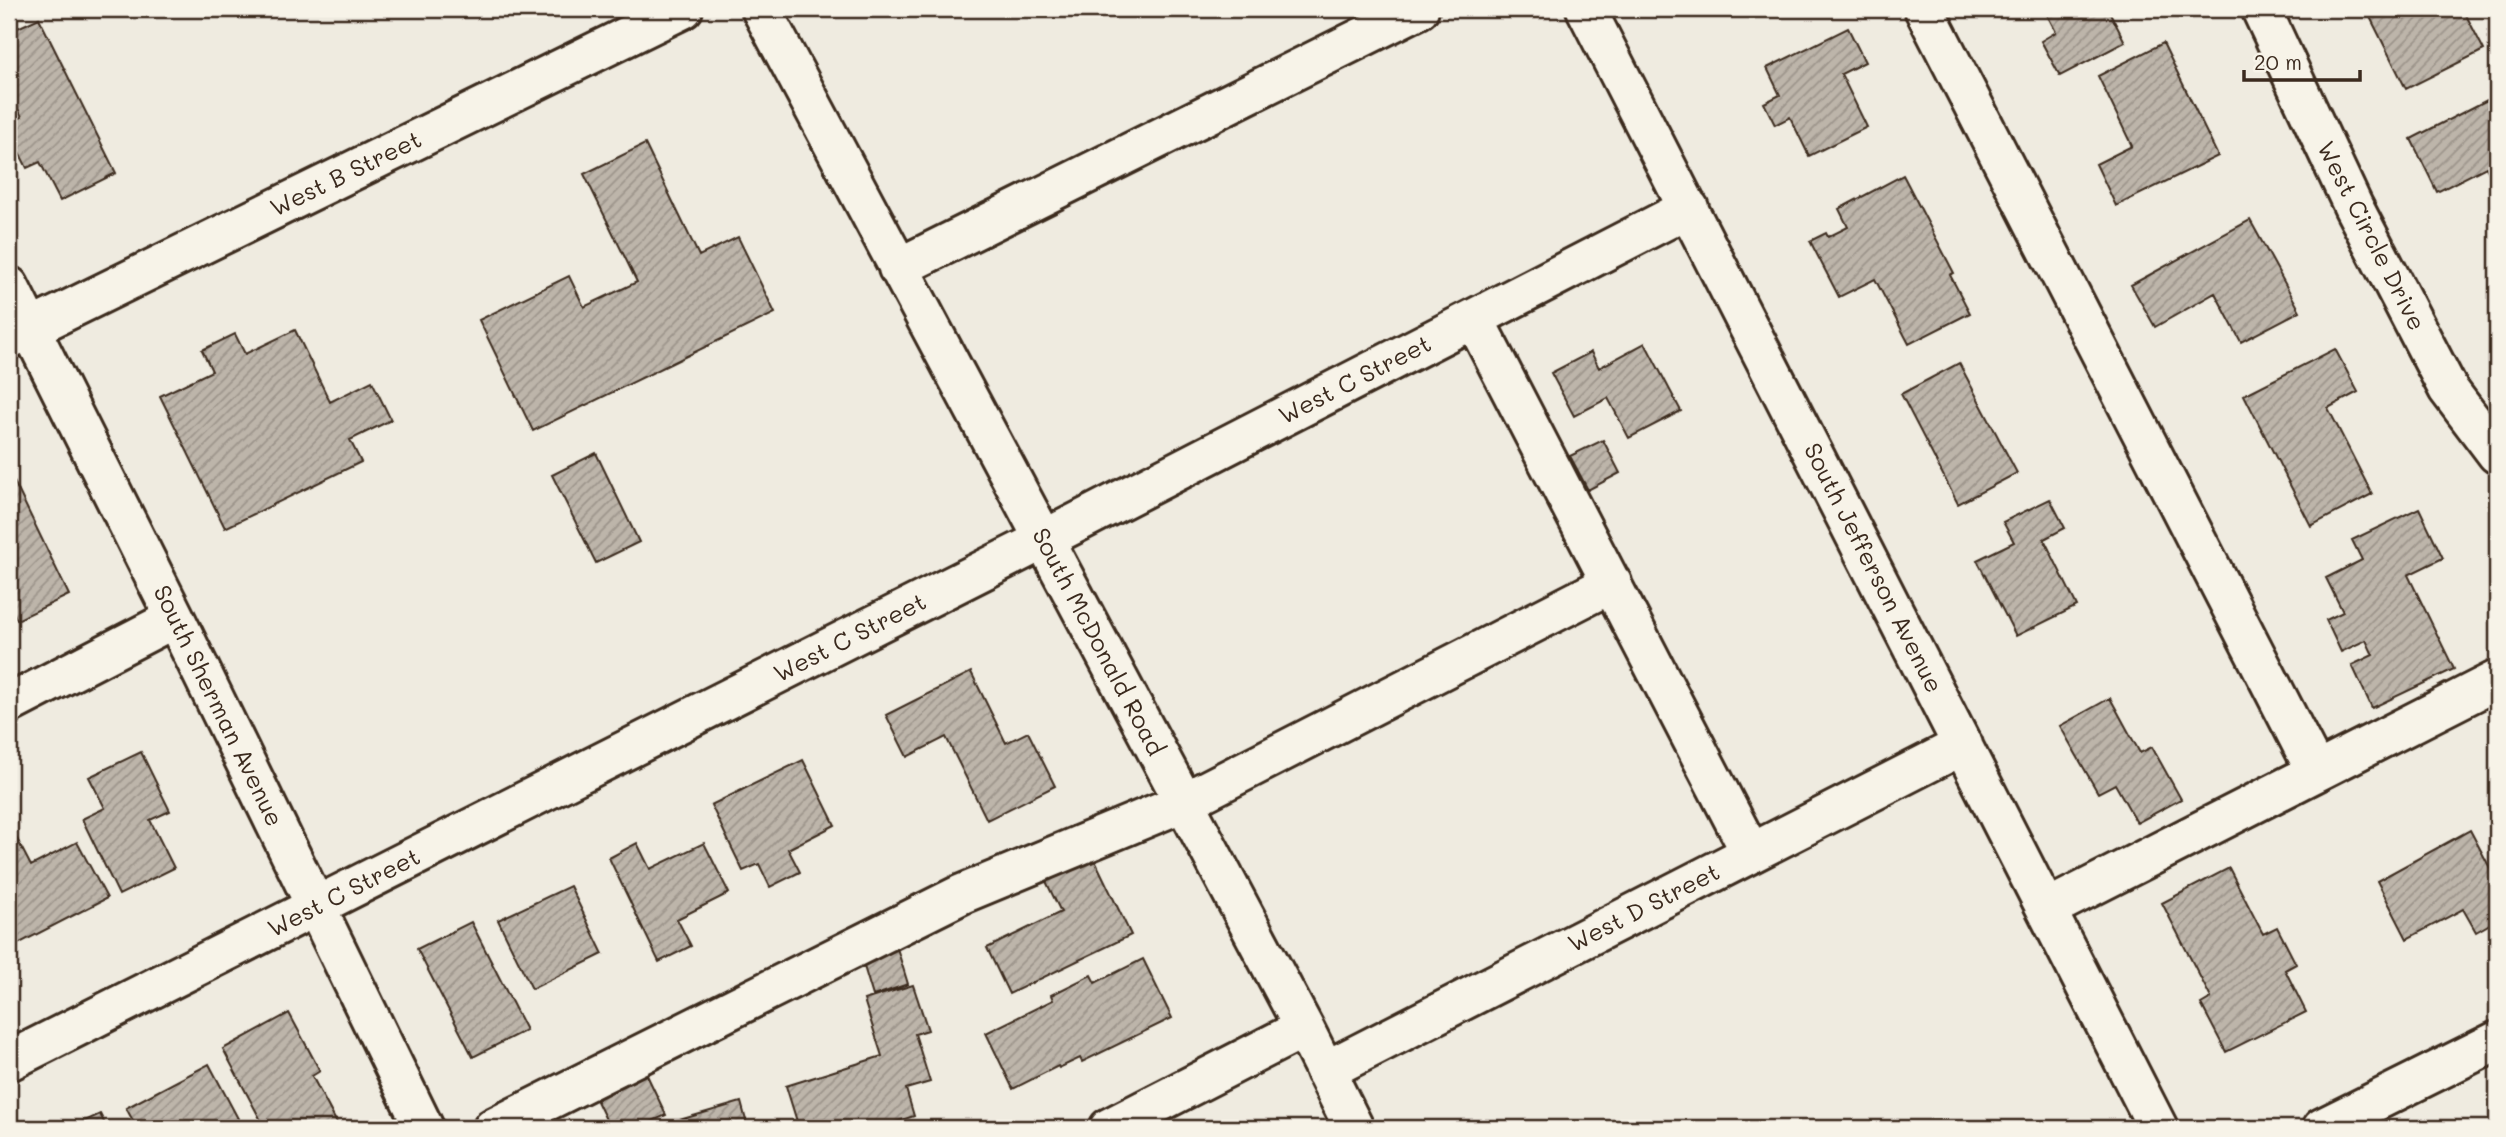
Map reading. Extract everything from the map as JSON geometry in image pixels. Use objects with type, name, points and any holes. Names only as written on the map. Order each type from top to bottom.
[{"type":"street","name":"West B Street","points":[[20,334],[683,9]]},
{"type":"street","name":"South McDonald Road","points":[[761,9],[1304,1028],[1354,1128]]},
{"type":"street","points":[[898,268],[1419,9]]},
{"type":"street","name":"South Jefferson Avenue","points":[[1586,9],[2158,1128]]},
{"type":"street","points":[[1924,9],[2316,772]]},
{"type":"street","name":"West Circle Drive","points":[[2261,9],[2353,206],[2448,389],[2497,454]]},
{"type":"street","name":"West C Street","points":[[9,1061],[1044,540],[1689,208]]},
{"type":"street","name":"South Sherman Avenue","points":[[9,286],[20,334],[175,618],[424,1128]]},
{"type":"street","points":[[1474,318],[1751,853]]},
{"type":"street","points":[[493,1128],[962,894],[1184,802],[1612,583]]},
{"type":"street","points":[[9,704],[175,618]]},
{"type":"street","points":[[2047,909],[2497,680]]},
{"type":"street","name":"West D Street","points":[[1325,1071],[1963,745]]},
{"type":"street","points":[[1109,1128],[1304,1028]]},
{"type":"street","points":[[2322,1128],[2497,1041]]},
{"type":"building","points":[[2044,9],[2108,9],[2125,42],[2060,76],[2041,41],[2056,32]]},
{"type":"building","points":[[2366,9],[2463,9],[2484,50],[2406,89]]},
{"type":"building","points":[[39,18],[116,173],[60,201],[40,162],[27,168],[9,132],[9,123],[22,117],[9,90],[9,32]]},
{"type":"building","points":[[1848,28],[1865,62],[1841,74],[1867,127],[1809,156],[1790,117],[1775,125],[1764,103],[1780,95],[1767,68]]},
{"type":"building","points":[[2163,43],[2218,156],[2116,206],[2096,164],[2132,146],[2098,76]]},
{"type":"building","points":[[2497,95],[2497,189],[2486,167],[2437,192],[2411,139]]},
{"type":"building","points":[[645,144],[699,256],[738,237],[775,313],[533,431],[479,320],[569,276],[584,307],[637,282],[584,174]]},
{"type":"building","points":[[1903,175],[1954,273],[1950,275],[1970,313],[1909,344],[1875,279],[1839,297],[1810,241],[1826,233],[1828,237],[1848,227],[1839,209]]},
{"type":"building","points":[[2250,220],[2300,311],[2241,342],[2215,293],[2155,327],[2131,285]]},
{"type":"building","points":[[295,330],[330,402],[372,381],[391,420],[350,440],[361,462],[225,528],[160,396],[212,371],[202,350],[235,334],[245,354]]},
{"type":"building","points":[[1645,343],[1681,411],[1629,438],[1608,398],[1574,416],[1551,373],[1591,352],[1599,368]]},
{"type":"building","points":[[2335,349],[2358,392],[2328,408],[2372,494],[2311,526],[2244,395]]},
{"type":"building","points":[[1959,363],[2017,473],[1958,504],[1901,394]]},
{"type":"building","points":[[1603,440],[1620,473],[1588,490],[1570,456]]},
{"type":"building","points":[[596,453],[639,542],[596,563],[552,475]]},
{"type":"building","points":[[9,471],[69,595],[17,620],[9,603]]},
{"type":"building","points":[[2050,499],[2065,528],[2044,539],[2077,606],[2016,636],[1977,560],[2014,542],[2003,522]]},
{"type":"building","points":[[2419,508],[2443,558],[2408,575],[2454,669],[2372,708],[2352,665],[2373,655],[2366,640],[2341,652],[2326,620],[2343,612],[2326,578],[2362,560],[2352,540]]},
{"type":"building","points":[[971,672],[1006,743],[1028,732],[1055,786],[987,820],[946,737],[907,757],[886,715]]},
{"type":"building","points":[[2110,698],[2140,753],[2152,747],[2181,799],[2137,823],[2115,784],[2098,793],[2060,726]]},
{"type":"building","points":[[141,752],[170,811],[150,820],[174,868],[119,895],[82,819],[105,808],[89,777]]},
{"type":"building","points":[[803,760],[835,825],[788,849],[800,872],[770,887],[759,864],[743,871],[711,805]]},
{"type":"building","points":[[2470,830],[2497,881],[2497,920],[2476,932],[2463,909],[2407,939],[2377,881]]},
{"type":"building","points":[[17,839],[31,866],[77,842],[107,898],[18,944],[9,927],[9,844]]},
{"type":"building","points":[[637,843],[650,869],[704,843],[729,893],[677,919],[691,946],[659,962],[609,858]]},
{"type":"building","points":[[1087,844],[1131,935],[1009,994],[987,948],[1061,912],[1039,867]]},
{"type":"building","points":[[2229,868],[2263,934],[2277,927],[2296,964],[2285,970],[2306,1012],[2226,1052],[2201,1004],[2211,998],[2162,903]]},
{"type":"building","points":[[570,886],[603,954],[532,989],[498,920]]},
{"type":"building","points":[[471,922],[526,1030],[473,1057],[417,949]]},
{"type":"building","points":[[897,948],[908,984],[873,996],[862,960]]},
{"type":"building","points":[[1143,959],[1172,1018],[1082,1062],[1080,1058],[1059,1068],[1058,1066],[1013,1089],[986,1033],[1053,1000],[1051,995],[1091,975],[1095,983]]},
{"type":"building","points":[[913,985],[928,1030],[915,1034],[930,1082],[906,1089],[914,1116],[877,1128],[799,1128],[786,1086],[882,1056],[864,1000]]},
{"type":"building","points":[[289,1013],[320,1071],[312,1076],[339,1127],[265,1128],[223,1049]]},
{"type":"building","points":[[209,1064],[243,1128],[137,1128],[126,1108]]},
{"type":"building","points":[[646,1073],[666,1115],[638,1128],[610,1128],[595,1097]]},
{"type":"building","points":[[741,1102],[748,1128],[652,1128]]},
{"type":"building","points":[[100,1114],[107,1128],[70,1128]]}]
